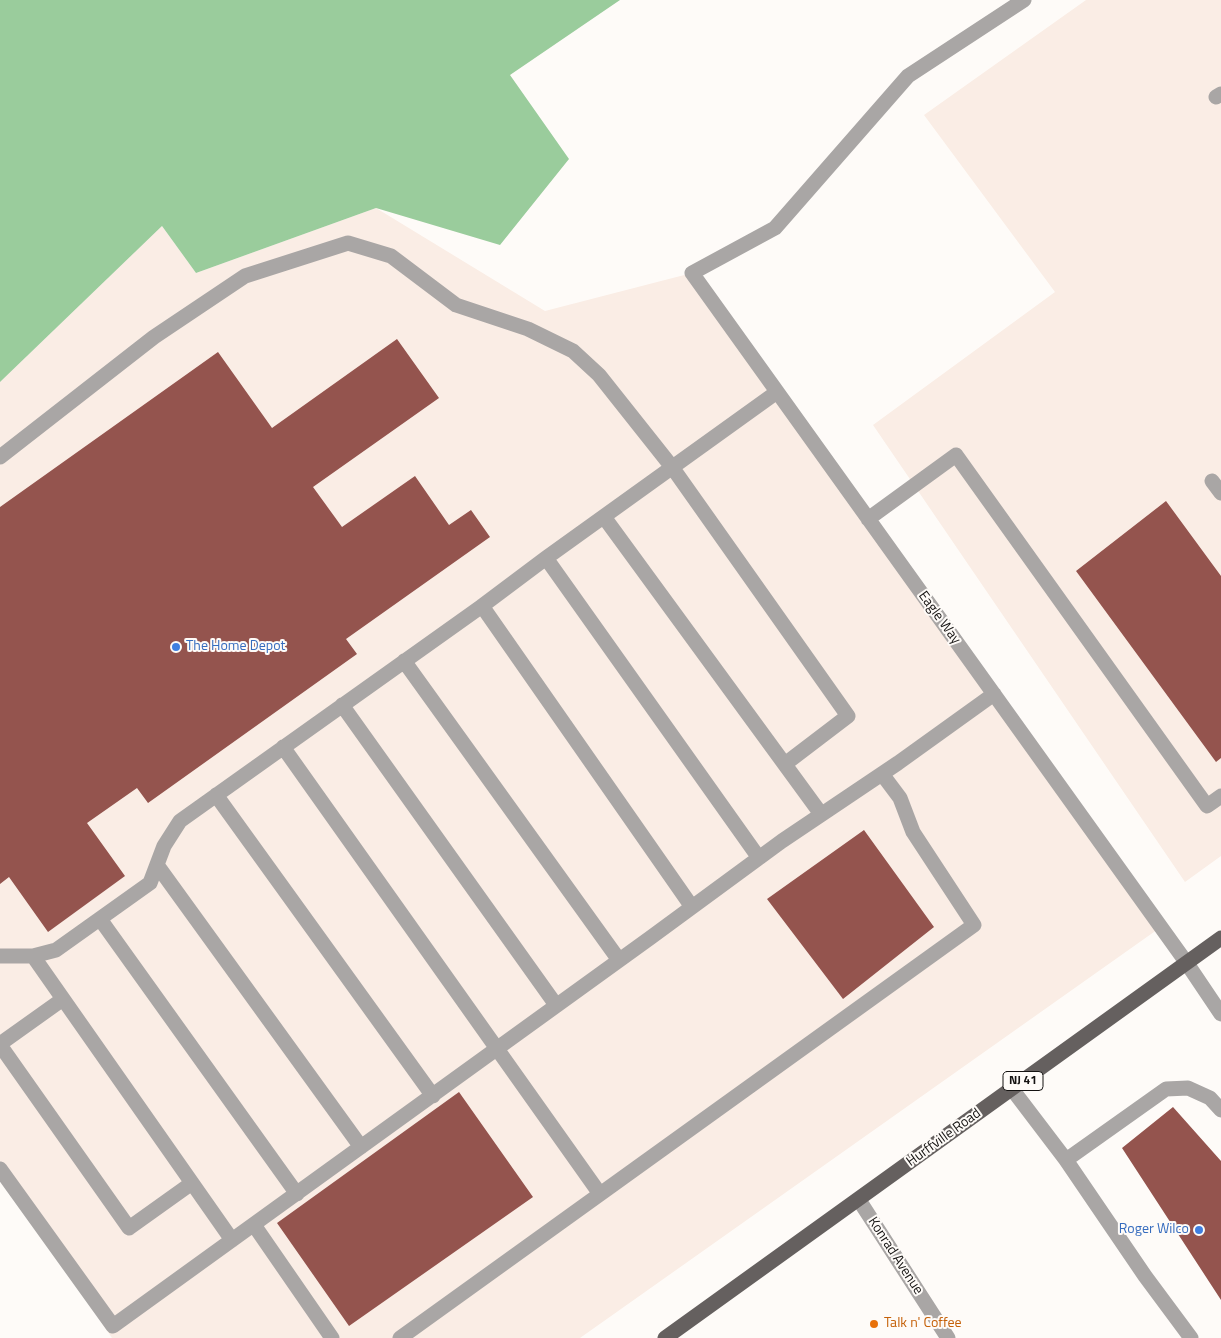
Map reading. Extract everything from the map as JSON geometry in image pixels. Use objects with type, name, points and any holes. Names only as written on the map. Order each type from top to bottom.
[{"type":"main road","name":"Hurffville Road","points":[[666,1338],[1221,938]]},
{"type":"street","name":"Eagle Way","points":[[1024,0],[908,76],[775,228],[692,273],[1186,962],[1221,1014]]},
{"type":"street","points":[[0,457],[154,337],[245,276],[348,243],[391,256],[456,305],[528,329],[572,352],[599,375],[672,467],[848,716],[785,764]]},
{"type":"street","points":[[0,956],[33,956],[56,950],[150,883],[164,846],[180,821],[482,606],[777,392]]},
{"type":"street","points":[[868,518],[956,456],[1207,806],[1221,796]]},
{"type":"street","points":[[604,517],[822,814]]},
{"type":"street","points":[[546,558],[759,858]]},
{"type":"street","points":[[482,606],[692,907]]},
{"type":"street","points":[[404,661],[619,960]]},
{"type":"street","points":[[0,1169],[117,1332],[232,1240],[759,858],[882,774],[994,694]]},
{"type":"street","points":[[342,705],[556,1005]]},
{"type":"street","points":[[282,747],[600,1194]]},
{"type":"street","points":[[400,1338],[974,925],[913,832],[900,798],[882,774]]},
{"type":"street","points":[[216,794],[432,1096]]},
{"type":"street","points":[[157,865],[361,1148]]},
{"type":"street","points":[[100,919],[297,1194]]},
{"type":"street","points":[[33,956],[232,1240]]},
{"type":"street","points":[[63,999],[0,1045],[129,1228],[192,1183]]},
{"type":"street","points":[[1066,1160],[1166,1089],[1188,1088],[1210,1098],[1221,1110]]},
{"type":"street","points":[[1012,1089],[1066,1160],[1145,1276],[1191,1338]]},
{"type":"street","name":"Konrad Avenue","points":[[859,1200],[948,1338]]},
{"type":"street","points":[[254,1225],[332,1338]]},
{"type":"shaded area","points":[[1086,0],[1221,0],[1221,856],[1185,882],[873,425],[1055,292],[924,115]]},
{"type":"shaded area","points":[[376,208],[545,311],[692,273],[1161,927],[580,1338],[112,1338],[0,1171],[0,382],[162,226],[196,273]]},
{"type":"green space","points":[[0,0],[620,0],[510,75],[569,159],[500,245],[376,208],[196,273],[162,226],[0,382]]},
{"type":"building","name":"The Home Depot","points":[[397,339],[439,398],[313,487],[342,527],[415,476],[449,525],[471,510],[490,537],[346,639],[357,654],[148,803],[137,788],[87,823],[125,876],[48,932],[9,877],[0,884],[0,507],[218,352],[272,428]]},
{"type":"building","points":[[1166,501],[1221,576],[1221,758],[1216,762],[1076,571]]},
{"type":"building","points":[[864,830],[934,927],[843,999],[767,899]]},
{"type":"building","points":[[459,1092],[533,1197],[349,1326],[277,1223]]},
{"type":"building","name":"Roger Wilco","points":[[1173,1107],[1221,1161],[1221,1300],[1122,1148]]},
{"type":"place","name":"The Home Depot","points":[[176,647]]},
{"type":"place","name":"Roger Wilco","points":[[1199,1230]]},
{"type":"place","name":"Talk n' Coffee","points":[[874,1324]]}]
